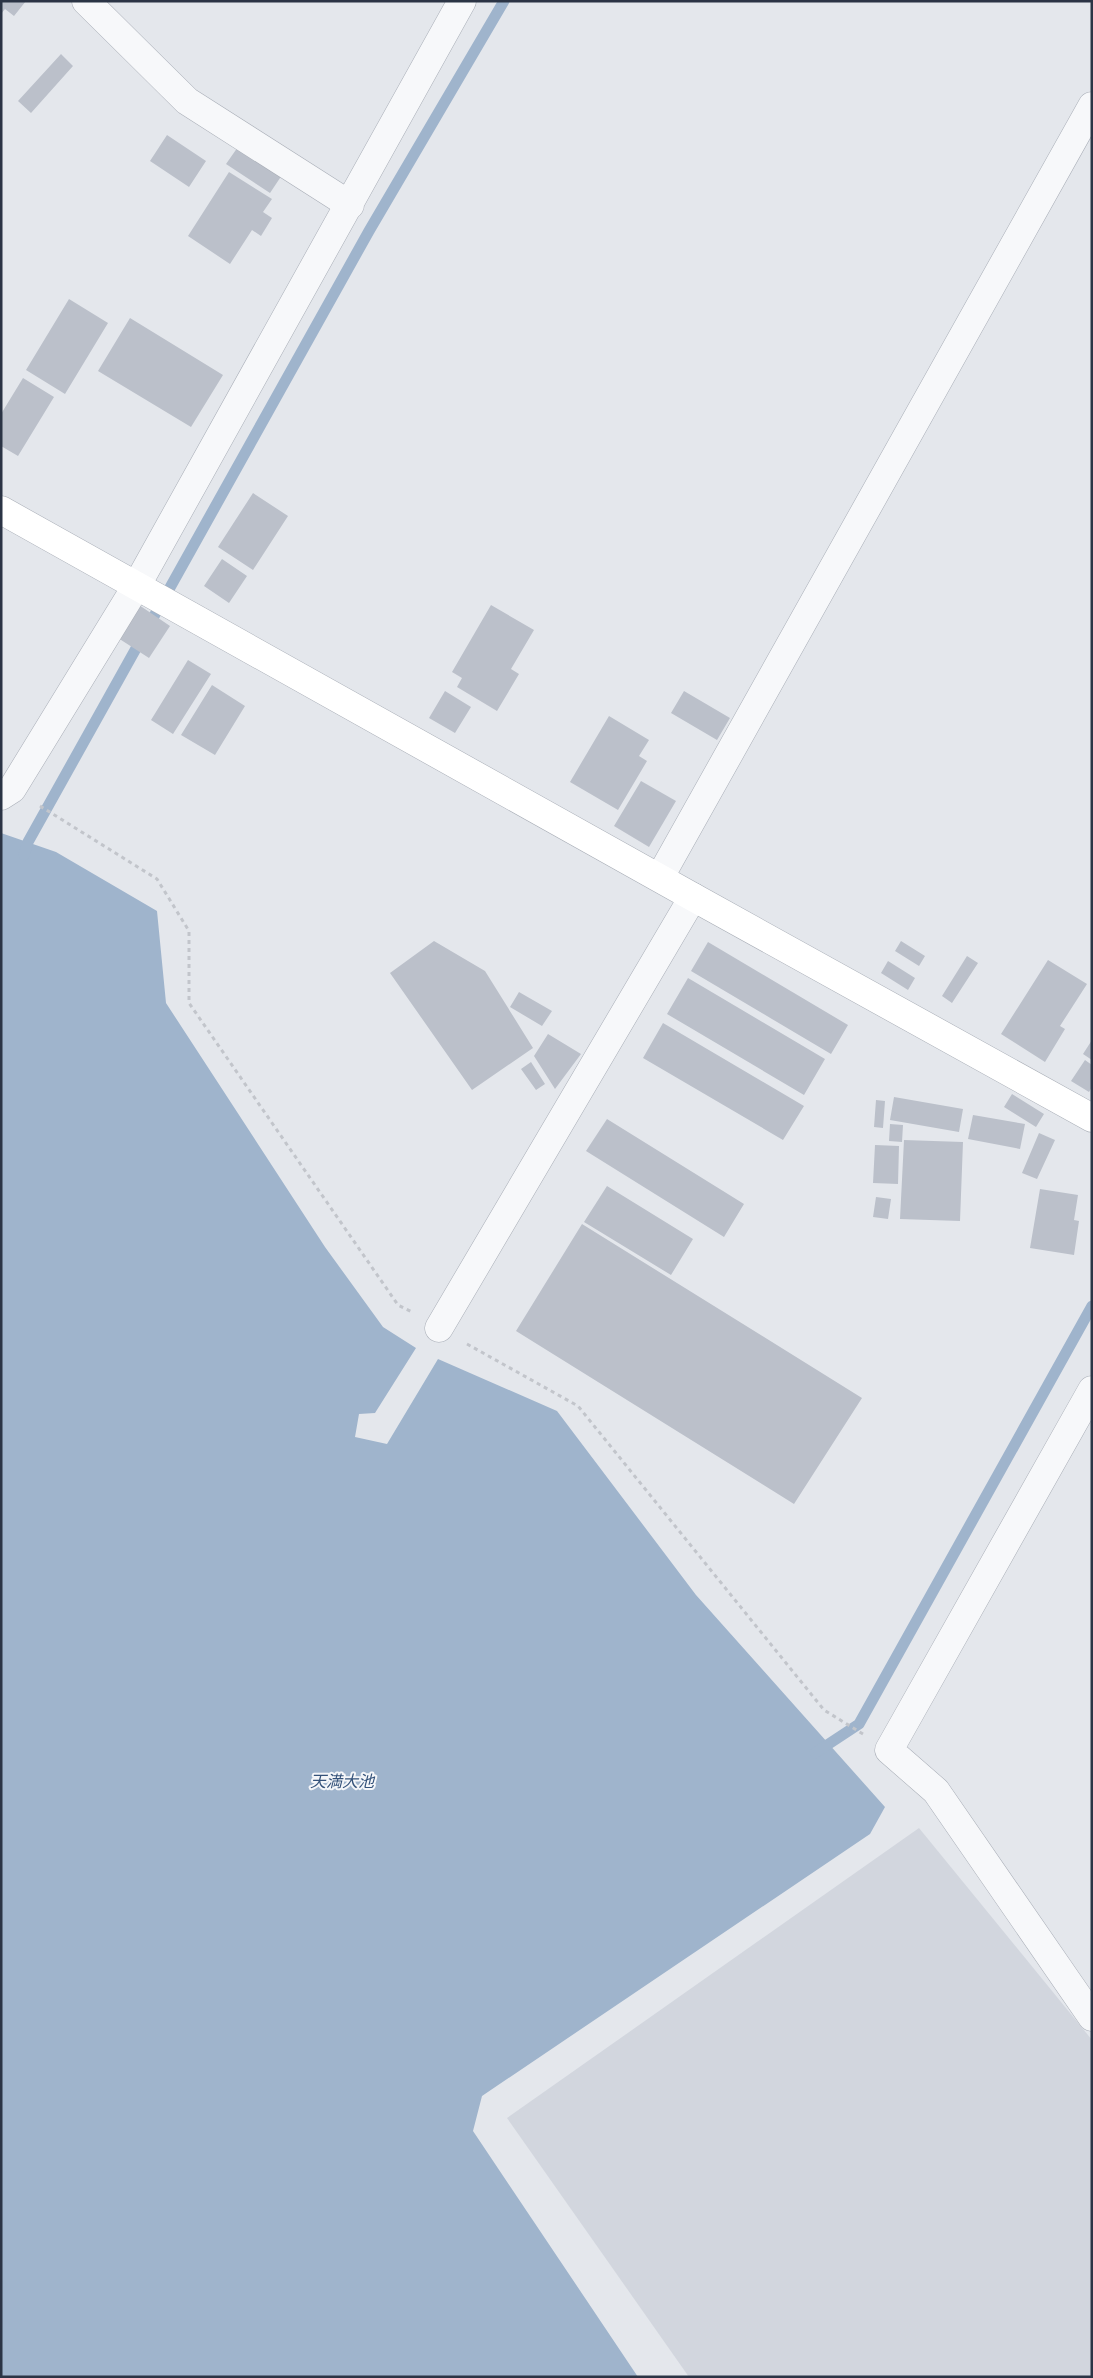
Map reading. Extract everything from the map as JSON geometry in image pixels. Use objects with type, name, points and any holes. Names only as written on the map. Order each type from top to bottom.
[{"type":"street","points":[[86,1],[187,101],[350,205]]},
{"type":"street","points":[[1,796],[12,789],[137,585],[462,1]]},
{"type":"street","points":[[660,877],[1092,106]]},
{"type":"street","points":[[1,510],[1092,1118]]},
{"type":"street","points":[[439,1328],[693,897]]},
{"type":"street","points":[[1092,1390],[889,1750],[936,1791],[1092,2017]]},
{"type":"shaded area","points":[[919,1828],[1092,2040],[1092,2377],[689,2377],[507,2118]]},
{"type":"water","name":"天満大池","points":[[1,833],[56,852],[157,911],[166,1003],[325,1247],[383,1327],[416,1348],[375,1413],[359,1414],[355,1437],[387,1444],[438,1359],[557,1411],[696,1595],[885,1807],[870,1834],[482,2096],[473,2131],[638,2377],[1,2377]]},
{"type":"building","points":[[1,1],[26,1],[14,16],[5,9],[1,14]]},
{"type":"building","points":[[61,54],[73,66],[31,113],[18,101]]},
{"type":"building","points":[[167,135],[206,161],[189,187],[150,161]]},
{"type":"building","points":[[240,144],[284,172],[270,193],[226,164]]},
{"type":"building","points":[[229,172],[272,199],[263,212],[272,218],[261,236],[252,230],[230,264],[188,236]]},
{"type":"building","points":[[69,299],[108,323],[65,394],[26,370]]},
{"type":"building","points":[[130,318],[223,375],[191,427],[98,371]]},
{"type":"building","points":[[23,378],[54,397],[18,456],[1,446],[1,414]]},
{"type":"building","points":[[253,493],[288,516],[253,570],[218,547]]},
{"type":"building","points":[[222,559],[247,576],[229,603],[204,586]]},
{"type":"building","points":[[139,605],[170,626],[149,658],[118,638]]},
{"type":"building","points":[[491,605],[534,630],[511,669],[519,674],[497,711],[457,687],[462,678],[452,672]]},
{"type":"building","points":[[188,660],[211,674],[173,734],[151,720]]},
{"type":"building","points":[[212,685],[245,706],[215,755],[181,735]]},
{"type":"building","points":[[445,691],[471,707],[455,733],[429,718]]},
{"type":"building","points":[[684,691],[730,718],[717,740],[671,713]]},
{"type":"building","points":[[609,716],[649,740],[639,756],[647,761],[618,810],[570,782]]},
{"type":"building","points":[[641,781],[676,801],[649,847],[614,826]]},
{"type":"building","points":[[434,941],[485,971],[533,1048],[472,1090],[390,973]]},
{"type":"building","points":[[901,941],[925,956],[919,966],[895,951]]},
{"type":"building","points":[[708,942],[848,1025],[831,1054],[691,971]]},
{"type":"building","points":[[967,956],[978,963],[952,1003],[942,996]]},
{"type":"building","points":[[1048,960],[1087,984],[1060,1026],[1065,1029],[1045,1062],[1001,1034]]},
{"type":"building","points":[[888,961],[915,978],[908,990],[881,973]]},
{"type":"building","points":[[688,978],[825,1059],[804,1095],[667,1014]]},
{"type":"building","points":[[519,992],[552,1011],[542,1026],[510,1007]]},
{"type":"building","points":[[663,1023],[804,1106],[783,1140],[643,1058]]},
{"type":"building","points":[[548,1034],[581,1054],[555,1089],[534,1056]]},
{"type":"building","points":[[1092,1040],[1092,1060],[1083,1054]]},
{"type":"building","points":[[1085,1060],[1092,1065],[1092,1087],[1089,1092],[1071,1081]]},
{"type":"building","points":[[531,1062],[545,1084],[536,1090],[521,1069]]},
{"type":"building","points":[[1012,1094],[1044,1114],[1036,1127],[1004,1107]]},
{"type":"building","points":[[894,1097],[963,1109],[959,1132],[890,1120]]},
{"type":"building","points":[[876,1100],[885,1101],[883,1128],[874,1127]]},
{"type":"building","points":[[973,1115],[1025,1124],[1020,1149],[968,1139]]},
{"type":"building","points":[[607,1119],[744,1204],[724,1237],[586,1151]]},
{"type":"building","points":[[890,1124],[903,1125],[902,1142],[889,1141]]},
{"type":"building","points":[[1039,1133],[1055,1140],[1037,1179],[1022,1173]]},
{"type":"building","points":[[904,1140],[963,1142],[960,1221],[900,1219]]},
{"type":"building","points":[[875,1145],[899,1146],[898,1184],[873,1183]]},
{"type":"building","points":[[607,1186],[693,1239],[671,1275],[584,1222]]},
{"type":"building","points":[[1040,1189],[1078,1195],[1074,1220],[1079,1221],[1074,1255],[1030,1248]]},
{"type":"building","points":[[876,1197],[891,1199],[888,1219],[873,1217]]},
{"type":"building","points":[[582,1224],[862,1398],[794,1504],[516,1331]]},
{"type":"waterway","points":[[24,855],[28,842],[369,231],[504,1]]},
{"type":"waterway","points":[[815,1753],[859,1724],[1092,1306]]}]
